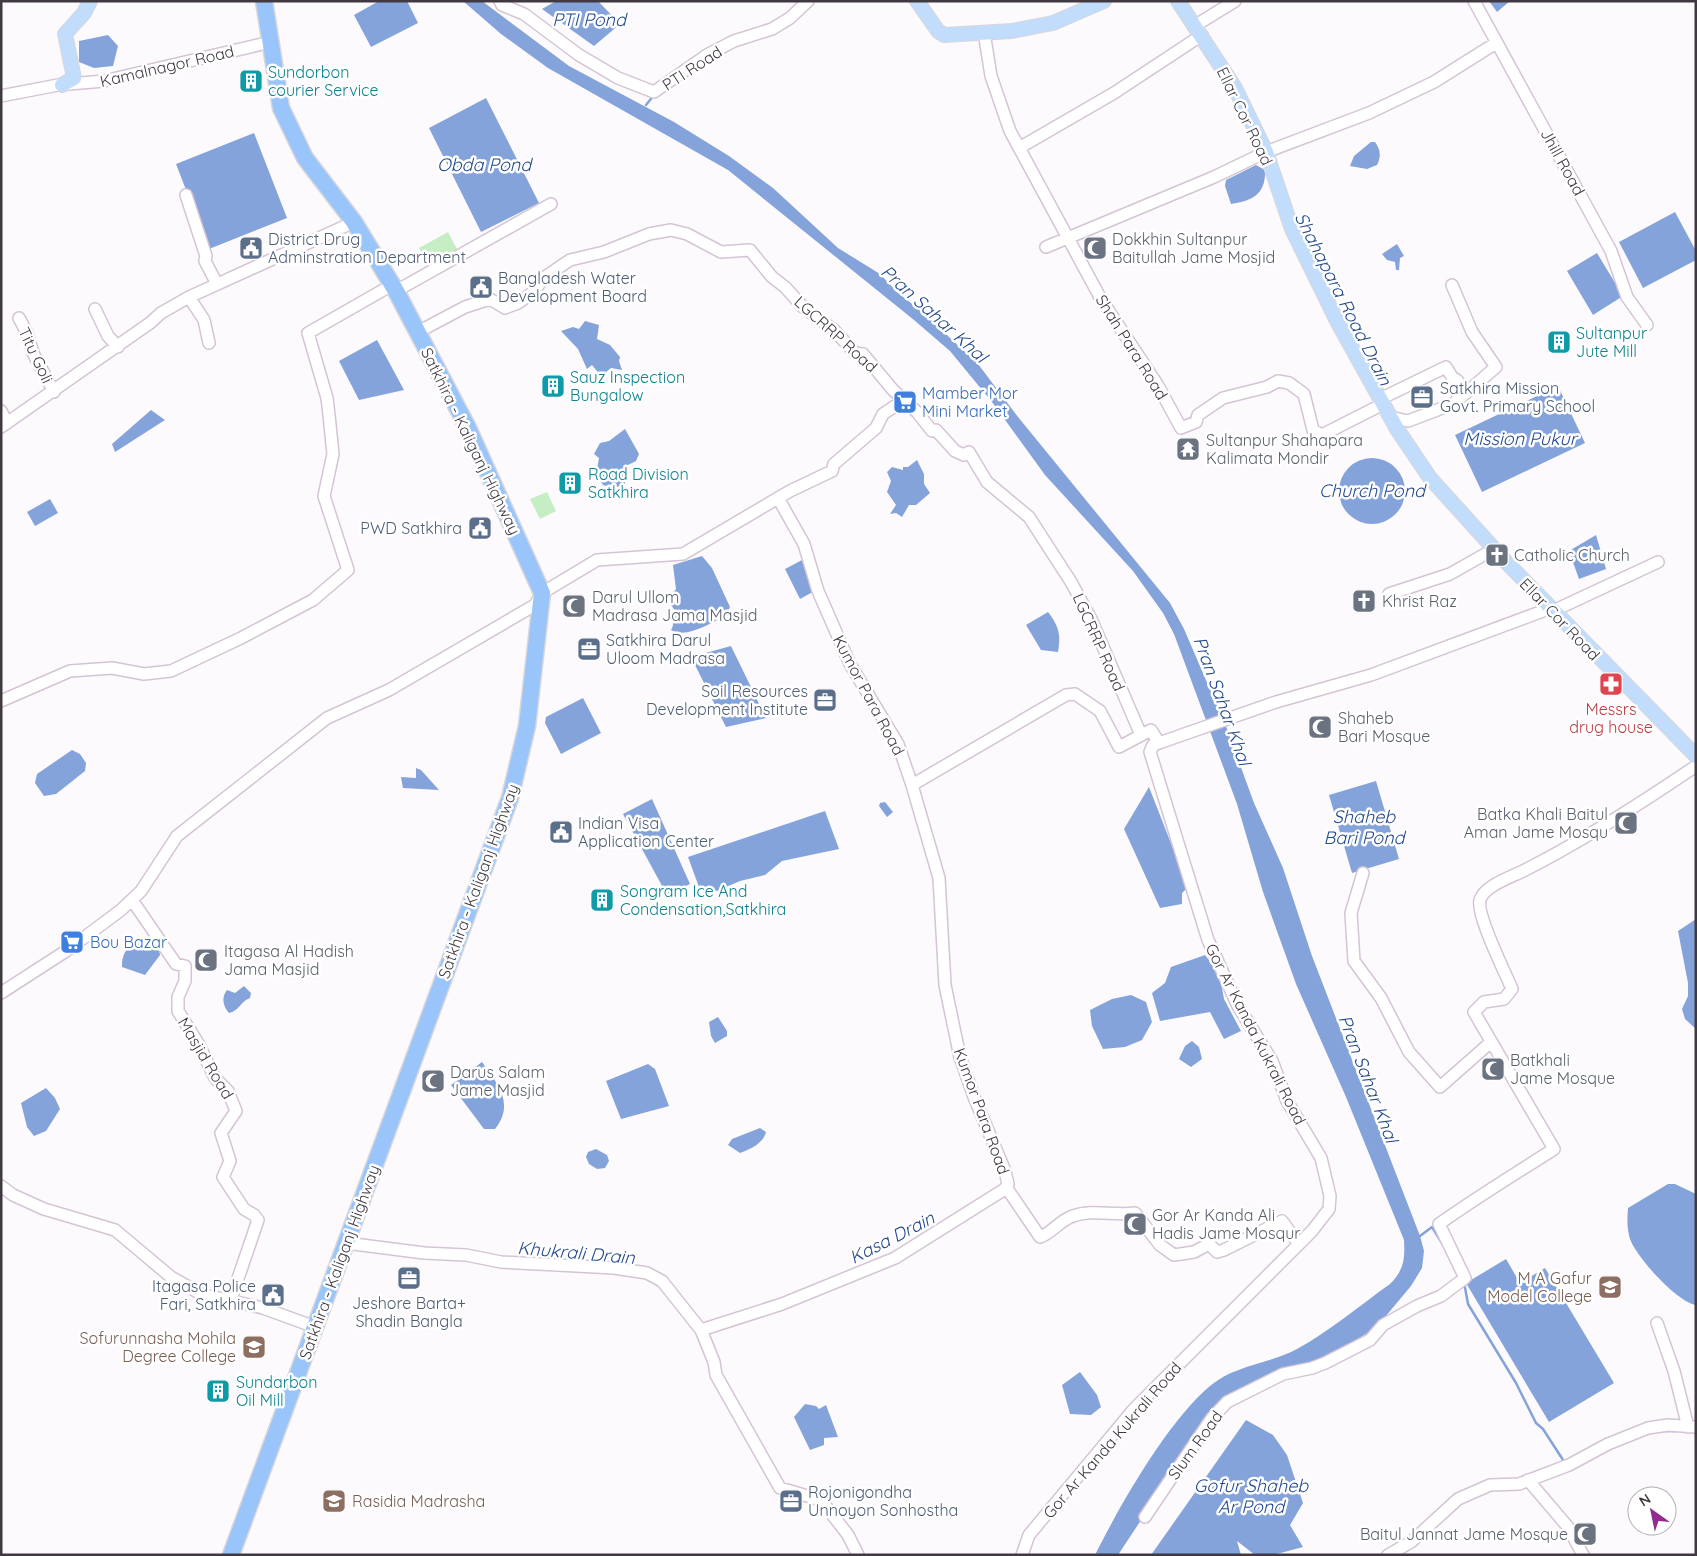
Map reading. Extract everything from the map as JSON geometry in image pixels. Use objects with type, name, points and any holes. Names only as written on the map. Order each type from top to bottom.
[{"type":"highway","name":"Satkhira - Kaliganj Highway","points":[[231,1555],[510,798],[527,726],[542,593],[492,478],[394,288],[354,222],[304,158],[281,108],[264,1]]},
{"type":"main road","points":[[62,85],[74,78],[65,34],[84,13],[90,1]]},
{"type":"main road","points":[[916,1],[938,31],[944,35],[1012,31],[1053,23],[1104,1]]},
{"type":"main road","name":"Ellar Cor Road","points":[[1178,1],[1199,30],[1235,88],[1266,152],[1292,228],[1337,321],[1390,417],[1430,478],[1552,610],[1696,756]]},
{"type":"street","name":"PTI Road","points":[[500,1],[502,5],[524,14],[579,55],[602,69],[618,78],[654,92],[707,55],[734,41],[772,29],[790,18],[808,1]]},
{"type":"street","points":[[1020,148],[1114,93],[1152,66],[1235,1]]},
{"type":"street","name":"Jhill Road","points":[[1474,1],[1611,251],[1627,298],[1647,325]]},
{"type":"street","name":"Shah Para Road","points":[[984,32],[991,76],[1010,131],[1070,237],[1101,299],[1157,384],[1181,428],[1196,422],[1198,415],[1223,398],[1267,387],[1278,381],[1289,383],[1304,394],[1314,430],[1322,435],[1382,402]]},
{"type":"street","name":"Kamalnagor Road","points":[[1,96],[62,85],[104,81],[270,42]]},
{"type":"street","points":[[1046,246],[1214,177],[1266,152],[1369,113],[1434,82],[1496,43]]},
{"type":"street","points":[[186,195],[206,256],[205,261],[217,284]]},
{"type":"street","points":[[1,701],[70,670],[112,668],[144,674],[171,671],[242,638],[313,600],[348,570],[324,496],[333,454],[327,398],[308,333],[551,204]]},
{"type":"street","points":[[1,411],[4,425],[150,324],[161,312],[188,297],[354,222]]},
{"type":"street","name":"LGCRRP Road","points":[[418,332],[465,307],[490,298],[505,308],[518,303],[535,291],[542,279],[570,260],[604,252],[649,234],[671,230],[687,234],[721,252],[750,250],[772,277],[822,323],[834,330],[855,353],[863,354],[893,390],[932,431],[936,430],[955,451],[964,455],[969,452],[987,482],[1029,517],[1071,582],[1091,619],[1141,735]]},
{"type":"street","points":[[1390,417],[1408,421],[1453,404],[1496,367],[1472,332],[1452,285]]},
{"type":"street","points":[[188,297],[204,320],[209,343]]},
{"type":"street","points":[[95,309],[108,336],[118,346]]},
{"type":"street","name":"Titu Goli","points":[[19,318],[27,333],[33,353],[54,392]]},
{"type":"street","points":[[1382,402],[1446,367],[1452,377],[1458,381]]},
{"type":"street","points":[[1,992],[66,950],[132,900],[141,891],[177,836],[327,718],[389,690],[535,605],[542,593],[596,560],[683,554],[778,498],[832,471],[834,464],[876,428],[882,414],[904,400]]},
{"type":"street","name":"Kumor Para Road","points":[[701,1330],[782,1304],[895,1258],[959,1219],[1008,1184],[1005,1171],[974,1097],[960,1057],[945,985],[939,878],[912,785],[898,744],[850,664],[818,591],[804,544],[778,498]]},
{"type":"street","points":[[1389,594],[1450,574],[1476,562],[1494,549]]},
{"type":"street","points":[[912,785],[1066,695],[1075,694],[1100,711],[1119,746],[1151,730],[1159,743],[1276,702],[1371,675],[1552,610],[1658,562]]},
{"type":"street","name":"Gor Ar Kanda Kukrali Road","points":[[1022,1555],[1029,1535],[1134,1409],[1312,1231],[1329,1208],[1330,1196],[1325,1169],[1313,1142],[1287,1101],[1272,1060],[1238,1006],[1208,940],[1150,752],[1153,745],[1159,743]]},
{"type":"street","points":[[1363,873],[1351,913],[1354,961],[1381,998],[1409,1052],[1440,1087],[1491,1042],[1474,1012],[1484,1002],[1504,999],[1512,989],[1483,922],[1479,907],[1480,898],[1491,888],[1553,856],[1696,766]]},
{"type":"street","name":"Masjid Road","points":[[132,900],[176,964],[185,966],[185,981],[178,997],[178,1011],[199,1045],[215,1078],[228,1091],[236,1111],[221,1134],[230,1161],[222,1177],[244,1209],[258,1220],[230,1302]]},
{"type":"street","name":"Slum Road","points":[[1145,1516],[1212,1418],[1227,1402],[1283,1374],[1312,1368],[1370,1340],[1383,1325],[1424,1303],[1442,1296],[1465,1278],[1439,1224],[1485,1191],[1496,1187],[1554,1149],[1491,1042]]},
{"type":"street","points":[[1,1186],[12,1195],[44,1209],[78,1221],[114,1230],[172,1277],[201,1294],[262,1308],[315,1327]]},
{"type":"street","points":[[1006,1187],[1040,1237],[1072,1216],[1087,1213],[1135,1213],[1160,1245],[1174,1255],[1194,1252],[1208,1244],[1217,1252],[1224,1250],[1282,1221],[1298,1243]]},
{"type":"street","points":[[346,1243],[424,1253],[466,1255],[501,1262],[614,1268],[647,1273],[662,1281],[701,1330],[714,1362],[716,1375],[780,1488],[821,1500],[848,1535],[858,1555]]},
{"type":"street","points":[[1388,1555],[1411,1542],[1458,1499],[1490,1485],[1519,1484],[1569,1465],[1608,1444],[1648,1428],[1668,1425],[1692,1427],[1657,1323]]},
{"type":"street","points":[[1528,1480],[1568,1527],[1583,1555]]},
{"type":"green space","points":[[448,232],[457,249],[428,265],[419,248]]},
{"type":"green space","points":[[547,492],[556,511],[540,519],[530,499]]},
{"type":"water","points":[[379,1],[407,1],[418,23],[371,47],[354,15]]},
{"type":"water","points":[[463,1],[482,1],[569,66],[674,122],[729,156],[773,188],[838,248],[880,274],[898,293],[920,310],[978,364],[1018,417],[1170,603],[1184,629],[1227,729],[1254,803],[1283,868],[1312,956],[1420,1236],[1424,1251],[1422,1268],[1411,1286],[1380,1323],[1366,1334],[1322,1359],[1244,1390],[1180,1461],[1118,1555],[1095,1555],[1146,1465],[1194,1401],[1219,1379],[1230,1373],[1297,1349],[1333,1326],[1395,1279],[1403,1264],[1404,1253],[1404,1240],[1346,1097],[1296,984],[1263,892],[1237,804],[1174,634],[1163,613],[1133,571],[1045,475],[992,402],[950,351],[728,170],[548,68],[501,34]]},
{"type":"water","name":"PTI Pond","points":[[556,1],[598,1],[620,24],[594,46],[542,9]]},
{"type":"water","points":[[1489,1],[1510,1],[1497,12]]},
{"type":"water","points":[[108,35],[118,46],[113,66],[94,68],[79,62],[79,41]]},
{"type":"water","name":"Obda Pond","points":[[486,98],[539,203],[481,232],[429,128]]},
{"type":"water","points":[[254,133],[287,218],[209,249],[176,164]]},
{"type":"water","points":[[1371,142],[1375,142],[1379,151],[1380,156],[1377,165],[1367,169],[1350,166],[1354,156]]},
{"type":"water","points":[[1256,165],[1265,170],[1265,178],[1261,190],[1257,195],[1246,201],[1231,204],[1225,186],[1226,180]]},
{"type":"water","points":[[1675,212],[1696,251],[1696,260],[1643,288],[1619,242]]},
{"type":"water","points":[[1397,244],[1404,256],[1400,258],[1399,270],[1396,270],[1395,262],[1387,260],[1382,254]]},
{"type":"water","points":[[1597,253],[1623,296],[1593,315],[1567,271]]},
{"type":"water","points":[[585,321],[599,325],[597,339],[610,345],[620,357],[619,361],[622,370],[611,368],[601,376],[592,365],[587,369],[578,349],[561,331],[573,327],[579,329]]},
{"type":"water","points":[[377,340],[404,390],[359,400],[339,361]]},
{"type":"water","name":"Mission Pukur","points":[[1558,386],[1585,443],[1482,492],[1455,435]]},
{"type":"water","points":[[151,410],[165,420],[115,452],[112,444]]},
{"type":"water","points":[[625,429],[639,454],[636,461],[628,465],[625,484],[614,488],[603,485],[596,475],[599,458],[594,454],[600,443],[609,441]]},
{"type":"water","name":"Church Pond","points":[[1365,458],[1379,458],[1391,463],[1400,472],[1405,484],[1403,504],[1396,515],[1379,524],[1365,524],[1353,519],[1344,510],[1339,498],[1339,484],[1344,472],[1353,463]]},
{"type":"water","points":[[917,460],[924,474],[924,484],[930,493],[916,505],[909,505],[902,517],[896,513],[890,514],[896,505],[887,492],[891,481],[887,472],[892,467],[903,470],[903,467],[908,467]]},
{"type":"water","points":[[50,499],[58,513],[35,526],[27,512]]},
{"type":"water","points":[[1596,535],[1606,569],[1579,579],[1569,551]]},
{"type":"water","points":[[702,556],[712,568],[730,607],[725,616],[698,629],[684,633],[671,630],[676,612],[671,605],[670,597],[676,589],[673,565]]},
{"type":"water","points":[[802,560],[818,589],[800,599],[785,569]]},
{"type":"water","points":[[1048,612],[1055,622],[1058,631],[1058,652],[1041,650],[1026,625]]},
{"type":"water","points":[[731,646],[766,718],[726,727],[691,657]]},
{"type":"water","points":[[583,698],[601,733],[561,754],[545,723],[546,717]]},
{"type":"water","points":[[72,750],[80,754],[86,763],[85,771],[56,794],[44,796],[35,783],[37,774]]},
{"type":"water","points":[[416,768],[421,770],[439,790],[403,788],[401,777],[416,778]]},
{"type":"water","name":"Shaheb Bari Pond","points":[[1376,781],[1399,859],[1352,873],[1329,795]]},
{"type":"water","points":[[1149,787],[1188,887],[1182,893],[1182,904],[1160,908],[1124,829]]},
{"type":"water","points":[[652,799],[690,884],[667,895],[623,814]]},
{"type":"water","points":[[885,802],[893,812],[887,817],[879,806],[880,803]]},
{"type":"water","points":[[825,811],[839,849],[782,861],[765,875],[740,881],[717,891],[699,887],[688,857]]},
{"type":"water","points":[[1696,919],[1696,1029],[1685,1019],[1682,1009],[1688,996],[1688,983],[1678,931]]},
{"type":"water","points":[[153,940],[158,944],[160,955],[145,975],[122,967],[124,954],[127,950],[135,945]]},
{"type":"water","points":[[1205,955],[1219,973],[1224,999],[1241,1031],[1224,1039],[1210,1012],[1160,1021],[1152,993],[1165,983],[1171,967]]},
{"type":"water","points":[[244,986],[251,993],[250,998],[229,1013],[225,1008],[225,993],[227,990],[235,993]]},
{"type":"water","points":[[1131,995],[1146,1002],[1152,1022],[1142,1040],[1125,1047],[1103,1049],[1092,1026],[1090,1010],[1112,999]]},
{"type":"water","points":[[718,1017],[727,1031],[727,1036],[715,1043],[711,1036],[709,1022]]},
{"type":"water","points":[[1192,1041],[1199,1047],[1202,1059],[1191,1067],[1179,1059],[1185,1046]]},
{"type":"water","points":[[482,1062],[494,1078],[504,1103],[501,1120],[495,1129],[484,1129],[451,1085]]},
{"type":"water","points":[[648,1064],[655,1069],[669,1106],[621,1119],[606,1081]]},
{"type":"water","points":[[46,1088],[55,1098],[60,1109],[46,1131],[34,1136],[27,1127],[21,1103]]},
{"type":"water","points":[[760,1128],[766,1132],[762,1140],[752,1148],[740,1153],[728,1145],[732,1139]]},
{"type":"water","points":[[596,1149],[607,1155],[609,1161],[605,1168],[597,1169],[589,1164],[586,1157],[588,1152]]},
{"type":"water","points":[[1668,1184],[1675,1184],[1696,1194],[1696,1305],[1679,1296],[1658,1278],[1634,1247],[1629,1235],[1627,1224],[1628,1208]]},
{"type":"water","points":[[1506,1259],[1520,1283],[1545,1268],[1614,1383],[1549,1422],[1466,1283]]},
{"type":"water","points":[[1080,1372],[1097,1395],[1101,1407],[1091,1415],[1070,1414],[1062,1385]]},
{"type":"water","points":[[805,1404],[816,1406],[819,1409],[826,1405],[838,1437],[824,1438],[824,1445],[810,1450],[794,1417]]},
{"type":"water","name":"Gofur Shaheb Ar Pond","points":[[1246,1420],[1273,1435],[1287,1455],[1303,1503],[1290,1525],[1303,1547],[1273,1555],[1255,1555],[1237,1541],[1241,1555],[1151,1555]]},
{"type":"waterway","points":[[646,105],[654,95]]},
{"type":"waterway","points":[[1420,1236],[1432,1227],[1442,1243]]},
{"type":"waterway","points":[[1464,1282],[1468,1304],[1516,1383],[1536,1423],[1543,1429],[1565,1463]]},
{"type":"waterway","points":[[1662,1431],[1677,1431]]},
{"type":"place","name":"Sundorbon courier Service","points":[[251,81]]},
{"type":"place","name":"District Drug Adminstration Department","points":[[251,248]]},
{"type":"place","name":"Dokkhin Sultanpur Baitullah Jame Mosjid","points":[[1095,248]]},
{"type":"place","name":"Bangladesh Water Development Board","points":[[481,287]]},
{"type":"place","name":"Sultanpur Jute Mill","points":[[1559,342]]},
{"type":"place","name":"Sauz Inspection Bungalow","points":[[553,386]]},
{"type":"place","name":"Satkhira Mission Govt. Primary School","points":[[1422,397]]},
{"type":"place","name":"Mamber Mor Mini Market","points":[[905,402]]},
{"type":"place","name":"Sultanpur Shahapara Kalimata Mondir","points":[[1188,449]]},
{"type":"place","name":"Road Division Satkhira","points":[[570,483]]},
{"type":"place","name":"PWD Satkhira","points":[[480,528]]},
{"type":"place","name":"Catholic Church","points":[[1497,555]]},
{"type":"place","name":"Khrist Raz","points":[[1364,601]]},
{"type":"place","name":"Darul Ullom Madrasa Jama Masjid","points":[[574,606]]},
{"type":"place","name":"Satkhira Darul Uloom Madrasa","points":[[589,649]]},
{"type":"place","name":"Messrs drug house","points":[[1611,684]]},
{"type":"place","name":"Soil Resources Development Institute","points":[[825,700]]},
{"type":"place","name":"Shaheb Bari Mosque","points":[[1320,727]]},
{"type":"place","name":"Batka Khali Baitul Aman Jame Mosqu","points":[[1626,823]]},
{"type":"place","name":"Indian Visa Application Center","points":[[561,832]]},
{"type":"place","name":"Songram Ice And Condensation,Satkhira","points":[[602,900]]},
{"type":"place","name":"Bou Bazar","points":[[72,942]]},
{"type":"place","name":"Itagasa Al Hadish Jama Masjid","points":[[206,960]]},
{"type":"place","name":"Batkhali Jame Mosque","points":[[1493,1069]]},
{"type":"place","name":"Darus Salam Jame Masjid","points":[[433,1081]]},
{"type":"place","name":"Gor Ar Kanda Ali Hadis Jame Mosqur","points":[[1135,1224]]},
{"type":"place","name":"Jeshore Barta+ Shadin Bangla","points":[[409,1278]]},
{"type":"place","name":"M A Gafur Model College","points":[[1610,1287]]},
{"type":"place","name":"Itagasa Police Fari, Satkhira","points":[[273,1295]]},
{"type":"place","name":"Sofurunnasha Mohila Degree College","points":[[254,1347]]},
{"type":"place","name":"Sundarbon Oil Mill","points":[[218,1391]]},
{"type":"place","name":"Rasidia Madrasha","points":[[334,1501]]},
{"type":"place","name":"Rojonigondha Unnoyon Sonhostha","points":[[791,1501]]},
{"type":"place","name":"Baitul Jannat Jame Mosque","points":[[1585,1534]]},
{"type":"water label","name":"Shahapara Road Drain","points":[[1343,299]]},
{"type":"water label","name":"Pran Sahar Khal","points":[[934,314]]},
{"type":"water label","name":"Pran Sahar Khal","points":[[1222,701]]},
{"type":"water label","name":"Pran Sahar Khal","points":[[1368,1079]]},
{"type":"water label","name":"Kasa Drain","points":[[892,1238]]},
{"type":"water label","name":"Khukrali Drain","points":[[576,1253]]}]
